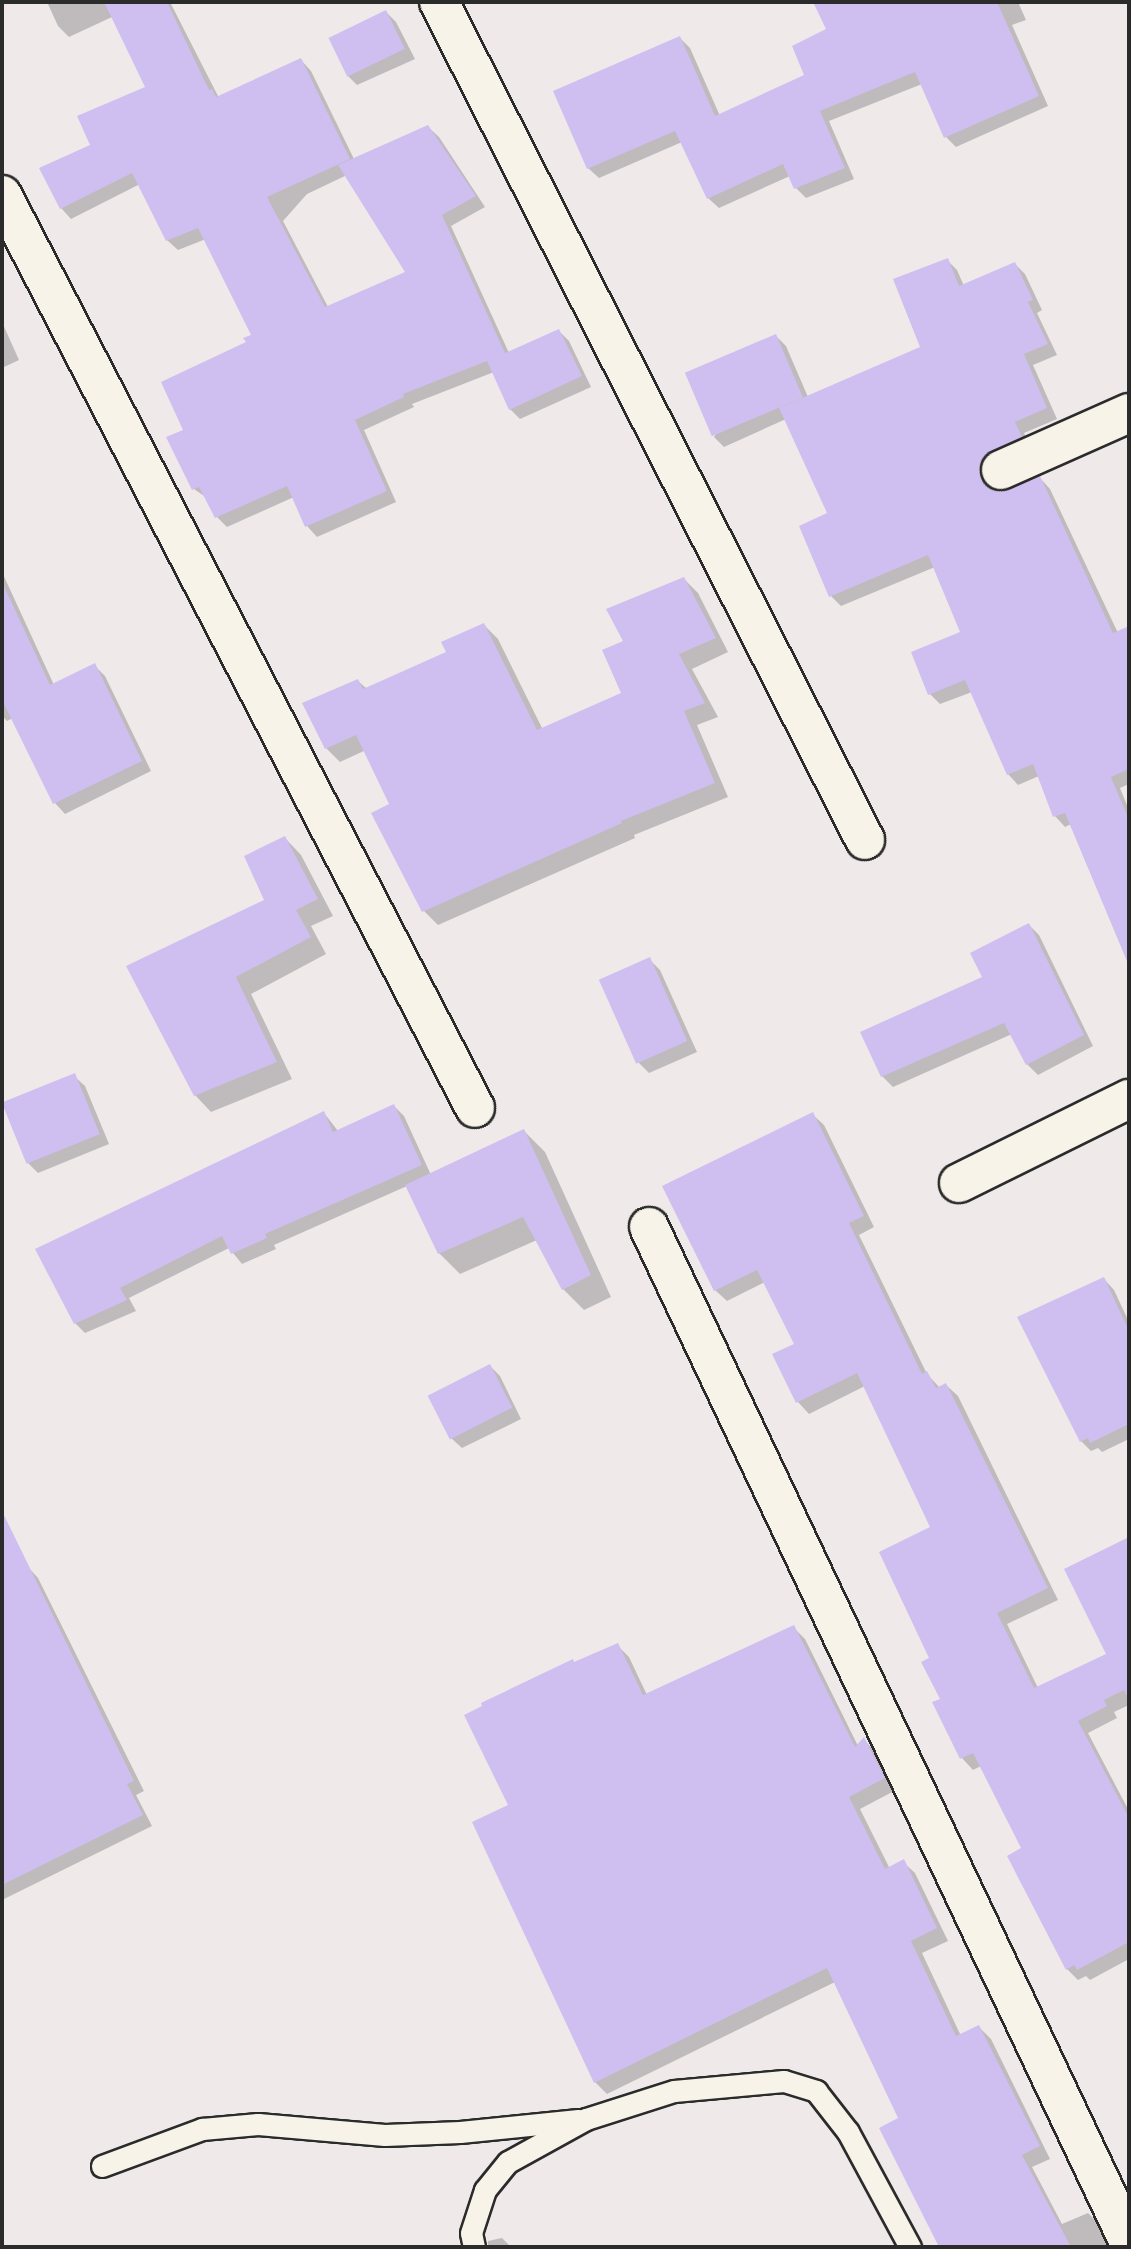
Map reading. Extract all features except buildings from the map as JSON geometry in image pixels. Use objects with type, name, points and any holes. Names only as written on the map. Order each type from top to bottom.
[{"type":"street","points":[[439,2],[865,840]]},
{"type":"street","points":[[2,195],[475,1108]]},
{"type":"street","points":[[1001,470],[1129,413]]},
{"type":"street","points":[[959,1184],[1129,1099]]},
{"type":"street","points":[[649,1227],[1129,2242]]},
{"type":"lane","points":[[474,2247],[471,2233],[485,2190],[508,2162],[586,2119],[674,2091],[784,2081],[816,2091],[848,2133],[910,2247]]},
{"type":"lane","points":[[102,2166],[202,2129],[258,2124],[385,2135],[460,2132],[586,2119]]}]
